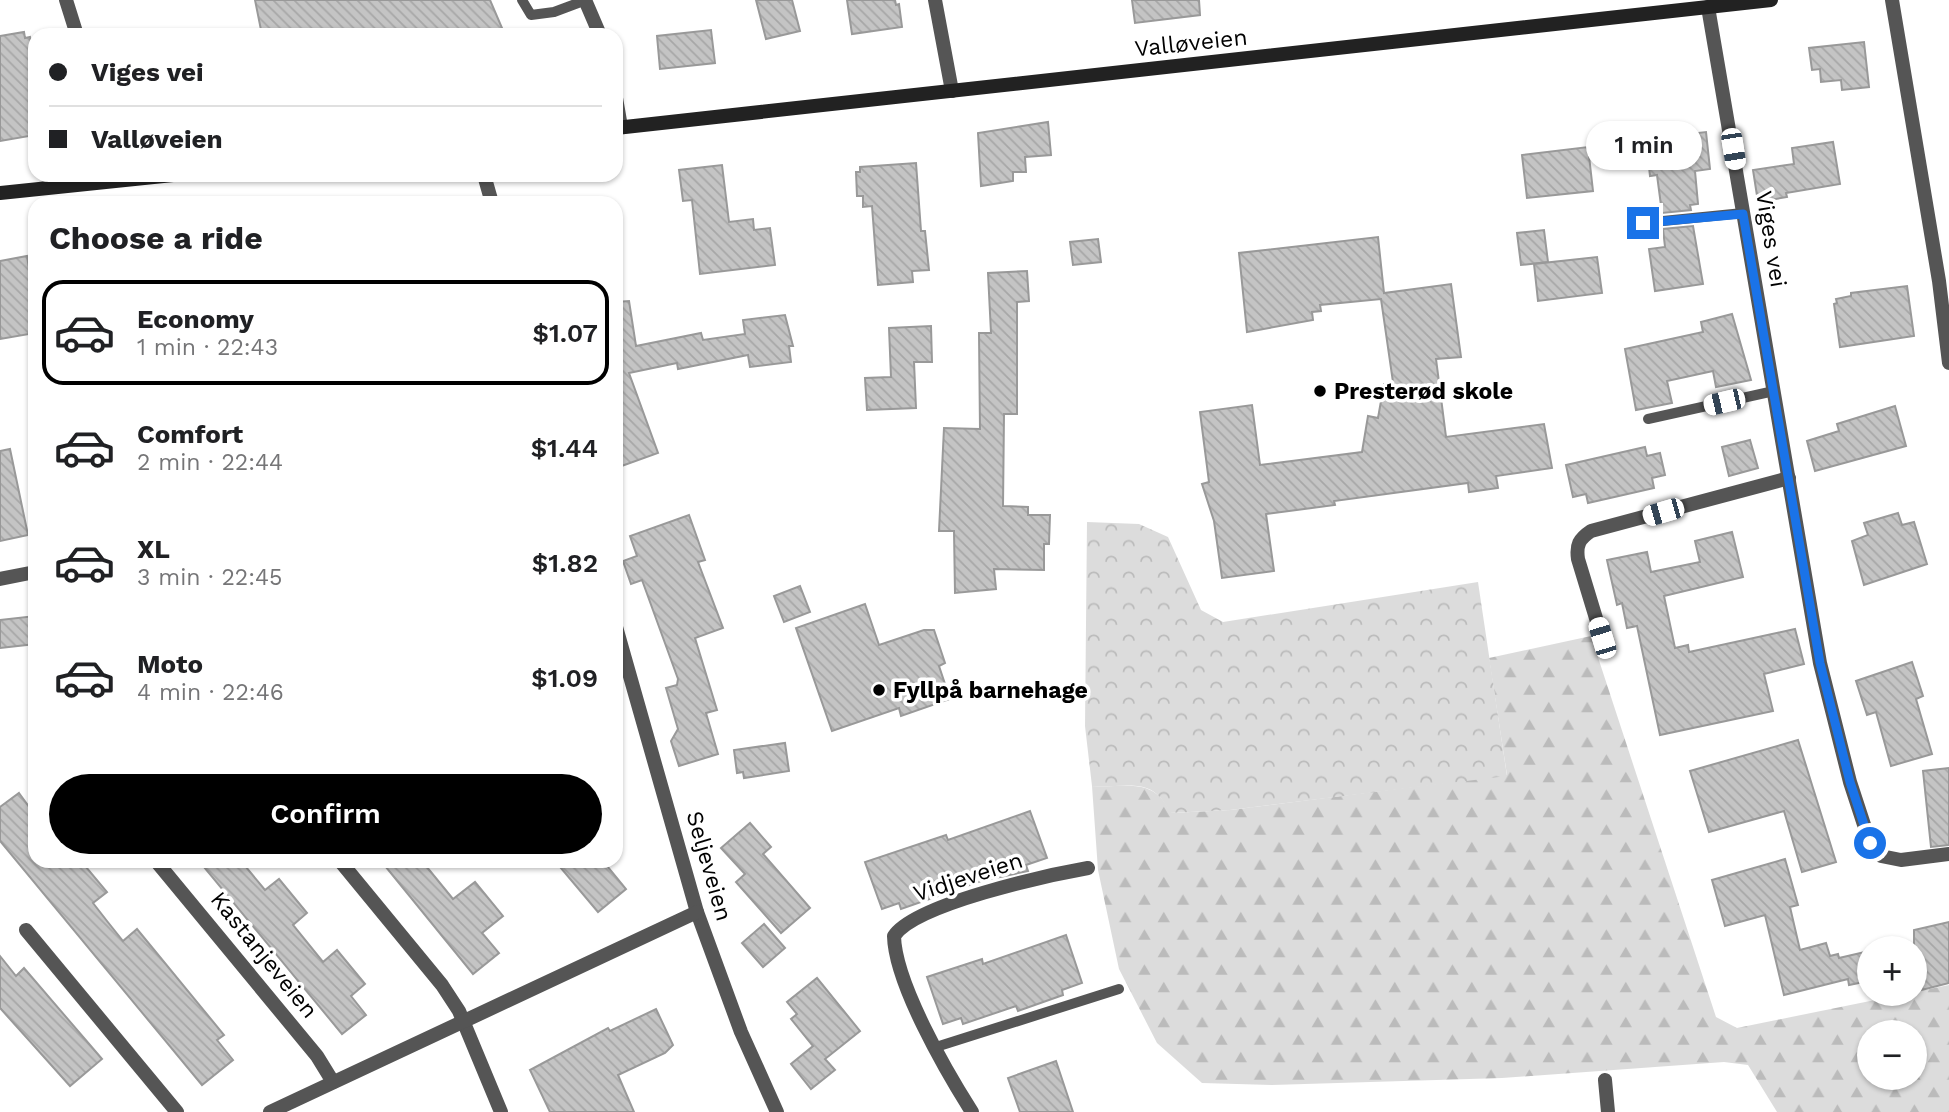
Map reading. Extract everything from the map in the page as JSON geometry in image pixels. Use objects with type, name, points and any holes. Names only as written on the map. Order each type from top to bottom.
[{"type":"main road","name":"Valløveien","points":[[623,127],[1771,0]]},
{"type":"main road","points":[[0,193],[85,182]]},
{"type":"street","points":[[66,0],[75,28]]},
{"type":"street","points":[[586,0],[597,28]]},
{"type":"street","points":[[935,0],[953,91]]},
{"type":"street","points":[[1892,0],[1939,281],[1949,363]]},
{"type":"street","name":"Viges vei","points":[[1708,7],[1820,663],[1850,782],[1870,843],[1881,856],[1901,860],[1949,854]]},
{"type":"street","points":[[1602,638],[1578,558],[1577,548],[1581,537],[1591,531],[1789,478]]},
{"type":"street","points":[[0,579],[28,573]]},
{"type":"street","name":"Seljeveien","points":[[623,652],[697,912],[741,1032],[777,1112]]},
{"type":"street","name":"Kastanjeveien","points":[[162,868],[308,1045],[333,1082]]},
{"type":"street","points":[[346,868],[442,985],[463,1022],[501,1112]]},
{"type":"street","name":"Vidjeveien","points":[[972,1112],[936,1047],[894,949],[894,936],[898,929],[909,921],[949,905],[1048,875],[1088,868]]},
{"type":"street","points":[[270,1112],[697,912]]},
{"type":"street","points":[[26,930],[177,1112]]},
{"type":"street","points":[[1605,1080],[1608,1112]]},
{"type":"lane","points":[[522,0],[531,15],[539,15],[586,0]]},
{"type":"lane","points":[[1643,223],[1743,214]]},
{"type":"lane","points":[[1648,419],[1774,391]]},
{"type":"lane","points":[[936,1047],[1119,989]]},
{"type":"green space","points":[[1087,522],[1139,524],[1168,537],[1201,610],[1223,622],[1478,582],[1507,776],[1230,810],[1170,813],[1156,793],[1147,788],[1128,785],[1092,786],[1085,726]]},
{"type":"green space","points":[[1591,636],[1716,1017],[1737,1028],[1857,1004],[1857,1006],[1927,1006],[1927,989],[1949,985],[1949,1112],[1777,1112],[1748,1065],[1724,1062],[1502,1078],[1272,1085],[1202,1083],[1157,1043],[1119,969],[1098,870],[1092,786],[1138,786],[1148,789],[1164,801],[1171,813],[1230,810],[1507,775],[1489,658]]},
{"type":"building","points":[[255,0],[490,0],[502,28],[261,28]]},
{"type":"building","points":[[756,0],[792,0],[800,31],[766,39]]},
{"type":"building","points":[[847,0],[895,0],[896,5],[899,4],[902,27],[852,34]]},
{"type":"building","points":[[1132,0],[1199,0],[1200,15],[1135,23]]},
{"type":"building","points":[[711,30],[715,63],[660,69],[657,36]]},
{"type":"building","points":[[24,32],[25,38],[28,37],[28,136],[0,141],[0,36]]},
{"type":"building","points":[[1864,42],[1869,87],[1842,90],[1841,80],[1821,82],[1820,69],[1812,70],[1809,48]]},
{"type":"building","points":[[1048,122],[1051,155],[1025,157],[1026,172],[1013,172],[1013,181],[981,186],[978,133]]},
{"type":"building","points":[[1706,132],[1710,169],[1695,171],[1698,204],[1690,205],[1691,210],[1662,213],[1657,175],[1650,176],[1646,139]]},
{"type":"building","points":[[1833,142],[1840,184],[1786,193],[1787,197],[1758,202],[1753,170],[1794,164],[1792,148]]},
{"type":"building","points":[[1588,147],[1593,191],[1527,198],[1522,155]]},
{"type":"building","points":[[916,163],[921,231],[925,231],[929,270],[912,271],[913,282],[878,285],[872,206],[863,207],[863,196],[857,196],[856,172],[860,172],[860,167]]},
{"type":"building","points":[[722,165],[729,222],[753,219],[754,230],[770,228],[775,265],[700,274],[692,200],[683,201],[679,170]]},
{"type":"building","points":[[1693,226],[1703,284],[1655,291],[1649,249],[1665,247],[1663,229]]},
{"type":"building","points":[[1544,230],[1548,262],[1521,265],[1517,233]]},
{"type":"building","points":[[1378,237],[1384,293],[1451,284],[1461,357],[1436,359],[1446,437],[1544,424],[1552,468],[1496,476],[1498,488],[1469,492],[1468,483],[1334,501],[1335,505],[1266,514],[1274,571],[1222,578],[1214,521],[1202,484],[1209,482],[1200,412],[1252,405],[1260,465],[1362,452],[1368,416],[1378,418],[1384,384],[1393,382],[1381,299],[1320,305],[1321,311],[1312,312],[1313,320],[1247,332],[1239,253]]},
{"type":"building","points":[[1098,239],[1101,262],[1073,265],[1070,242]]},
{"type":"building","points":[[27,256],[28,334],[0,339],[0,261]]},
{"type":"building","points":[[1597,257],[1602,293],[1538,301],[1534,264]]},
{"type":"building","points":[[1027,271],[1029,301],[1017,302],[1017,414],[1004,414],[1003,506],[1028,507],[1028,515],[1050,515],[1049,544],[1044,544],[1044,570],[994,569],[996,589],[955,593],[954,531],[939,531],[944,428],[980,429],[979,333],[991,333],[988,273]]},
{"type":"building","points":[[1907,286],[1914,336],[1840,347],[1834,304],[1837,303],[1836,299],[1851,296],[1851,293]]},
{"type":"building","points":[[623,301],[629,301],[636,346],[701,333],[703,340],[745,334],[743,320],[785,315],[793,346],[789,346],[791,362],[750,367],[748,355],[678,369],[677,363],[629,373],[658,453],[623,466]]},
{"type":"building","points":[[1732,314],[1751,380],[1716,387],[1713,371],[1667,381],[1672,403],[1636,410],[1625,349],[1703,332],[1701,322]]},
{"type":"building","points":[[931,326],[932,362],[914,362],[916,408],[867,410],[865,378],[891,377],[889,328]]},
{"type":"building","points":[[1895,406],[1906,446],[1815,471],[1807,441],[1839,431],[1837,424]]},
{"type":"building","points":[[1750,440],[1758,468],[1729,476],[1722,447]]},
{"type":"building","points":[[1645,447],[1647,456],[1660,453],[1665,475],[1652,478],[1654,488],[1588,503],[1586,494],[1573,497],[1566,465]]},
{"type":"building","points":[[10,449],[28,535],[0,541],[0,451]]},
{"type":"building","points":[[1898,513],[1902,525],[1914,522],[1927,564],[1864,585],[1852,541],[1868,535],[1864,523]]},
{"type":"building","points":[[689,515],[705,560],[698,562],[723,628],[695,638],[717,710],[706,713],[718,754],[679,766],[671,741],[678,729],[666,688],[677,685],[678,679],[642,580],[631,584],[623,561],[637,556],[630,536]]},
{"type":"building","points":[[1732,532],[1743,577],[1664,596],[1675,648],[1688,645],[1689,652],[1795,629],[1804,664],[1764,674],[1773,711],[1660,735],[1637,626],[1627,628],[1622,603],[1617,605],[1607,560],[1647,552],[1651,572],[1700,562],[1695,541]]},
{"type":"building","points":[[800,586],[810,612],[784,622],[774,596]]},
{"type":"building","points":[[865,604],[879,645],[924,630],[934,630],[945,663],[939,666],[950,699],[901,716],[899,708],[832,731],[796,628]]},
{"type":"building","points":[[28,617],[28,645],[0,648],[0,620]]},
{"type":"building","points":[[1912,662],[1923,696],[1916,699],[1932,754],[1891,766],[1876,712],[1867,715],[1856,681]]},
{"type":"building","points":[[1798,740],[1836,862],[1802,872],[1784,811],[1709,832],[1690,771]]},
{"type":"building","points":[[785,743],[789,771],[744,778],[743,772],[737,773],[734,750]]},
{"type":"building","points":[[1949,768],[1949,845],[1931,847],[1923,771]]},
{"type":"building","points":[[19,793],[28,805],[28,868],[87,868],[107,892],[93,903],[123,941],[137,929],[224,1035],[217,1040],[233,1060],[202,1085],[0,841],[0,807]]},
{"type":"building","points":[[1030,811],[1047,858],[1026,865],[1028,871],[981,881],[901,909],[899,903],[882,909],[865,862],[946,835],[948,840]]},
{"type":"building","points":[[750,823],[771,847],[763,854],[810,908],[781,933],[736,882],[745,874],[721,848]]},
{"type":"building","points":[[1785,859],[1798,905],[1790,907],[1800,950],[1826,943],[1830,956],[1838,954],[1839,958],[1857,954],[1857,983],[1849,985],[1848,979],[1784,995],[1765,915],[1725,926],[1712,880]]},
{"type":"building","points":[[205,868],[247,868],[265,890],[279,879],[307,913],[293,925],[323,962],[337,950],[365,984],[351,996],[366,1015],[342,1034]]},
{"type":"building","points":[[387,868],[428,868],[453,899],[475,882],[503,916],[482,933],[499,953],[473,974]]},
{"type":"building","points":[[561,868],[609,868],[626,889],[598,912]]},
{"type":"building","points":[[1949,922],[1949,983],[1927,989],[1927,936],[1914,936],[1914,930]]},
{"type":"building","points":[[764,924],[785,948],[763,967],[742,943]]},
{"type":"building","points":[[1066,935],[1082,983],[1062,990],[1063,995],[1018,1011],[1016,1006],[963,1024],[961,1018],[943,1024],[927,977],[982,959],[983,964]]},
{"type":"building","points":[[0,956],[16,976],[24,968],[102,1059],[70,1086],[0,1008]]},
{"type":"building","points":[[817,978],[860,1031],[825,1059],[835,1070],[811,1089],[791,1064],[813,1046],[791,1019],[797,1014],[787,1002]]},
{"type":"building","points":[[656,1009],[673,1045],[665,1053],[618,1075],[634,1112],[550,1112],[530,1070],[608,1028],[610,1031]]},
{"type":"building","points":[[1056,1061],[1073,1112],[1020,1112],[1008,1078]]},
{"type":"place","name":"Presterød skole","points":[[1320,391]]},
{"type":"place","name":"Fyllpå barnehage","points":[[879,690]]},
{"type":"route","points":[[1643,223],[1743,214],[1820,663],[1850,782],[1870,843]]}]
